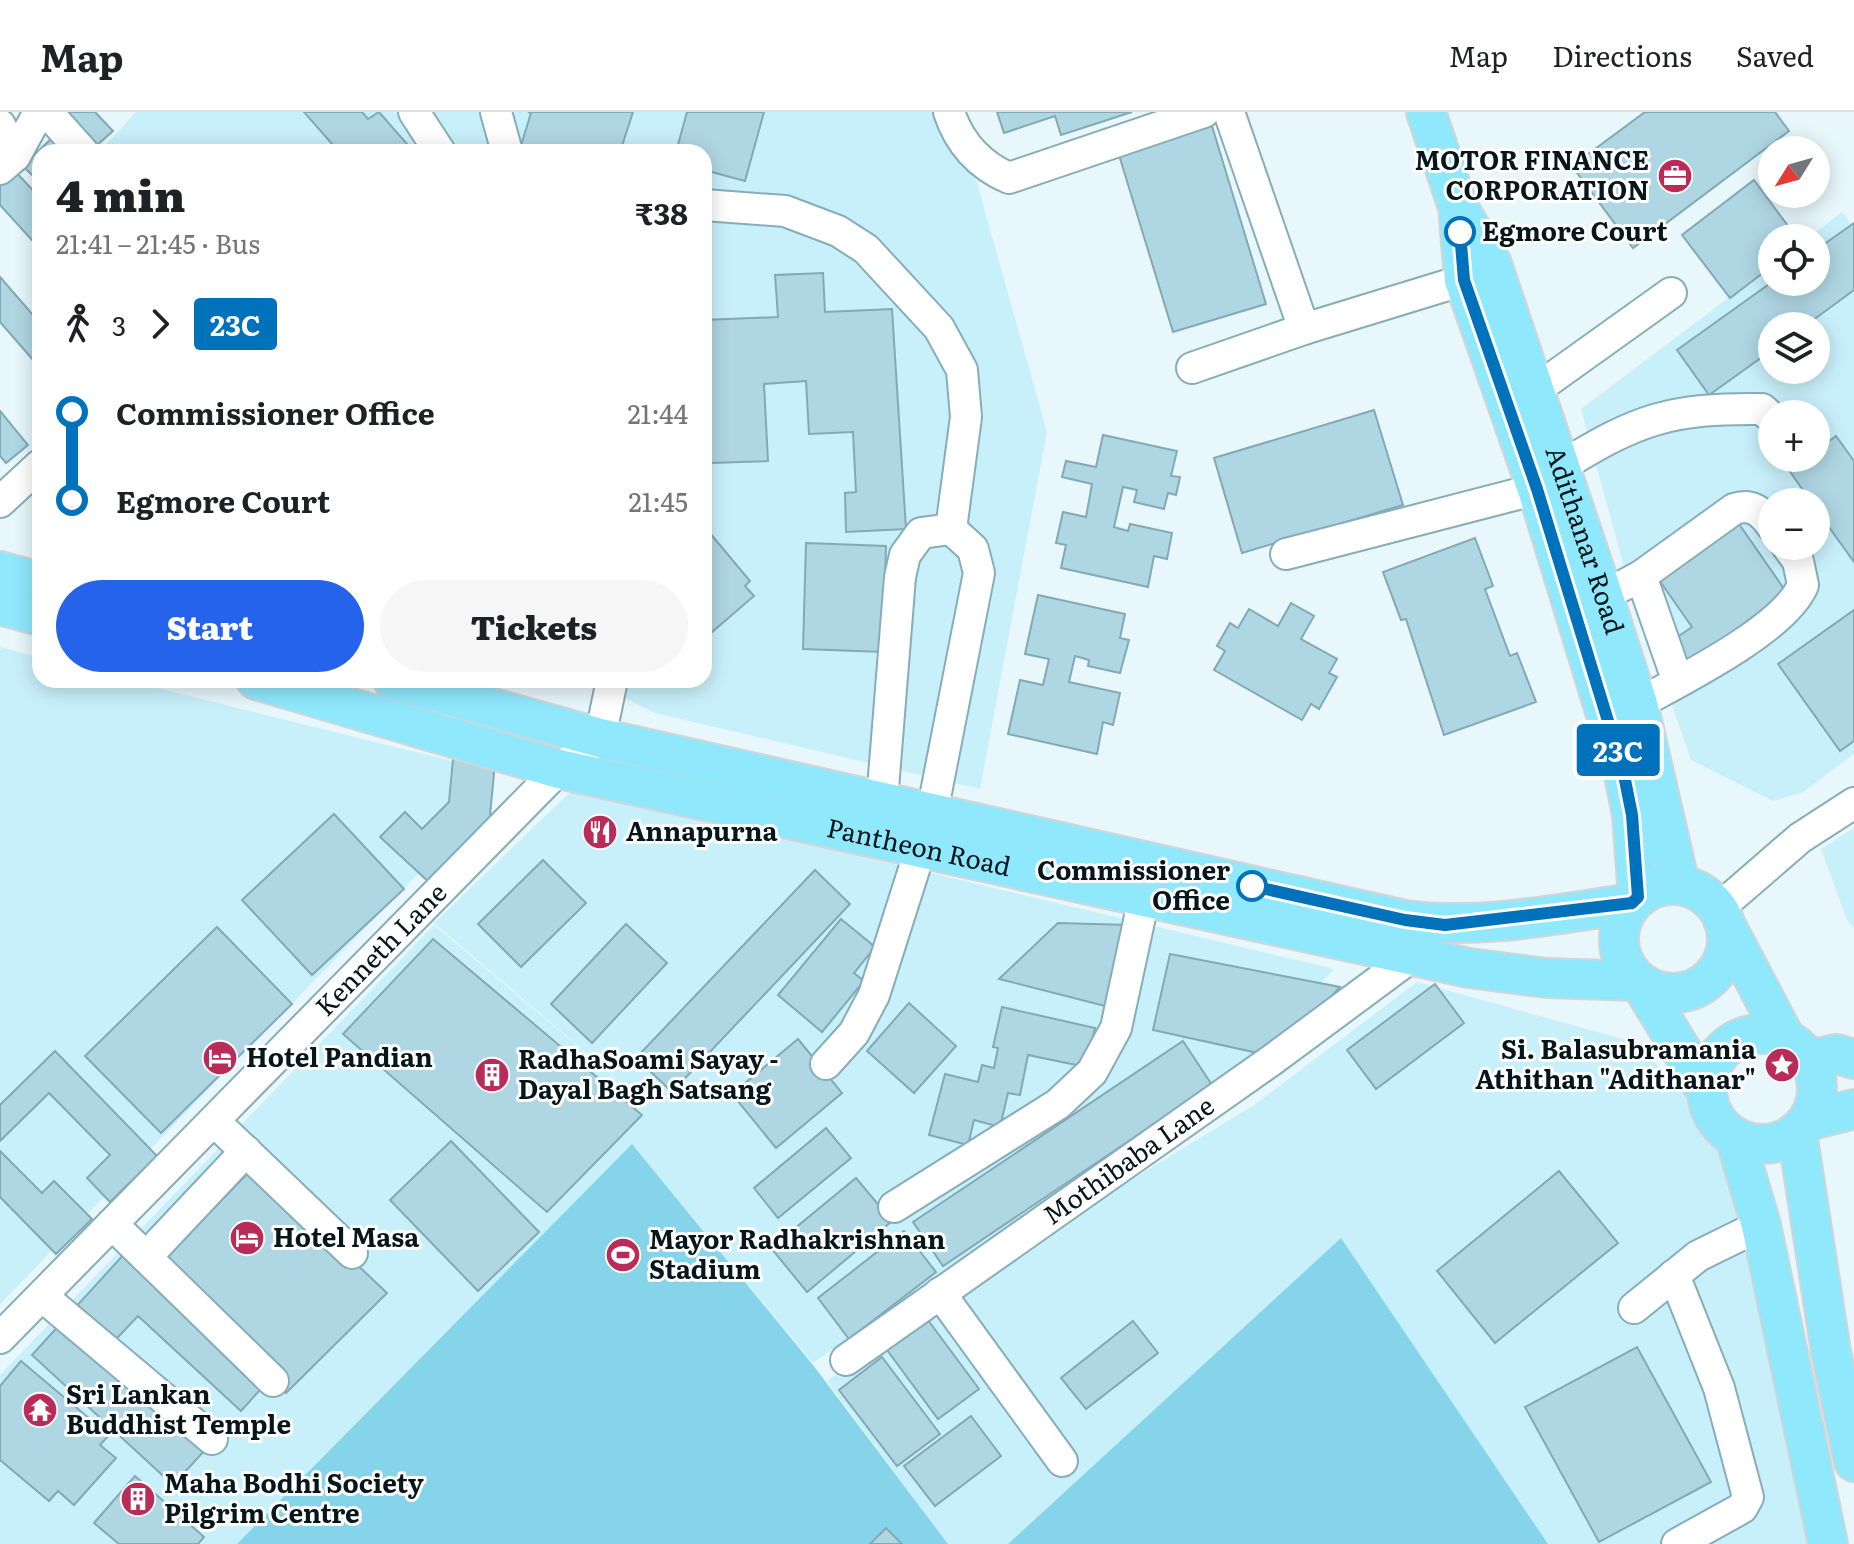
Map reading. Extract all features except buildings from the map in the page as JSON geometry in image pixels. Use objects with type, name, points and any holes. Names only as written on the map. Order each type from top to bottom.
[{"type":"main road","name":"Adithanar Road","points":[[1426,112],[1458,207],[1492,264],[1534,391],[1548,478],[1632,815],[1635,900]]},
{"type":"main road","name":"Adithanar Road","points":[[1458,207],[1464,280],[1548,478],[1603,596],[1638,704],[1680,885]]},
{"type":"main road","points":[[0,571],[32,580]]},
{"type":"main road","points":[[0,605],[32,614]]},
{"type":"main road","name":"Pantheon Road","points":[[283,688],[559,769],[919,851],[1411,957],[1547,978],[1639,981]]},
{"type":"main road","name":"Pantheon Road","points":[[422,688],[600,738],[1405,920],[1445,925],[1486,923],[1635,900]]},
{"type":"main road","points":[[1854,1109],[1802,1126],[1783,1141],[1767,1144],[1735,1137],[1721,1125],[1711,1109],[1707,1092],[1620,952],[1621,926],[1635,900],[1665,885],[1680,885],[1695,890],[1720,914],[1797,1049],[1817,1091],[1802,1126],[1831,1352],[1854,1462]]},
{"type":"main road","points":[[1639,981],[1672,993],[1689,990],[1705,982],[1718,969],[1725,953],[1726,935],[1720,914]]},
{"type":"main road","points":[[1707,1092],[1713,1064],[1731,1043],[1757,1034],[1797,1049],[1854,1059]]},
{"type":"main road","points":[[1735,1137],[1761,1225],[1828,1544]]},
{"type":"street","points":[[8,162],[39,112]]},
{"type":"street","points":[[47,112],[76,144]]},
{"type":"street","points":[[414,112],[435,144]]},
{"type":"street","points":[[496,112],[505,144]]},
{"type":"street","points":[[949,112],[957,137],[980,162],[1009,178],[1204,112]]},
{"type":"street","points":[[1229,112],[1304,329]]},
{"type":"street","points":[[0,125],[8,162]]},
{"type":"street","points":[[712,206],[785,211],[838,231],[866,249],[939,328],[962,370],[966,417],[951,529]]},
{"type":"street","points":[[1192,368],[1304,329],[1464,280]]},
{"type":"street","points":[[1534,391],[1671,293]]},
{"type":"street","points":[[1286,554],[1548,478],[1600,442],[1668,414],[1716,408],[1758,409]]},
{"type":"street","points":[[0,502],[32,472]]},
{"type":"street","points":[[1603,596],[1641,576],[1734,509],[1744,506],[1758,510]]},
{"type":"street","points":[[826,1064],[854,1033],[874,995],[932,813],[979,573],[973,549],[951,529],[921,533],[905,555],[900,577],[882,801]]},
{"type":"street","points":[[1638,704],[1779,619],[1797,600],[1803,585],[1802,573],[1795,560]]},
{"type":"street","points":[[1641,576],[1678,682]]},
{"type":"street","points":[[600,738],[610,688]]},
{"type":"street","name":"Kenneth Lane","points":[[0,1338],[559,769],[600,738]]},
{"type":"street","points":[[1720,914],[1800,838],[1854,803]]},
{"type":"street","points":[[894,1207],[1058,1104],[1092,1072],[1116,1028],[1144,898]]},
{"type":"street","name":"Mothibaba Lane","points":[[846,1360],[1272,1060],[1411,957]]},
{"type":"street","points":[[214,1121],[352,1253]]},
{"type":"street","points":[[146,1257],[246,1151]]},
{"type":"street","points":[[112,1224],[273,1381]]},
{"type":"street","points":[[1634,1308],[1698,1256],[1761,1225]]},
{"type":"street","points":[[1674,1275],[1719,1388],[1748,1497],[1742,1508],[1677,1544]]},
{"type":"street","points":[[940,1293],[1062,1461]]},
{"type":"street","points":[[42,1296],[212,1439]]},
{"type":"shaded area","points":[[136,112],[957,112],[1047,432],[980,789],[655,713],[608,688],[712,688],[712,144],[107,144]]},
{"type":"shaded area","points":[[1842,212],[1854,228],[1854,754],[1803,792],[1773,801],[1691,760],[1624,567],[1581,409],[1758,276],[1758,296],[1830,296],[1830,224],[1826,224]]},
{"type":"shaded area","points":[[0,647],[32,656],[32,688],[157,688],[476,767],[481,809],[0,1304]]},
{"type":"shaded area","points":[[587,791],[1334,969],[1240,1066],[813,1363],[632,1144],[237,1544],[0,1544],[0,1375],[434,925],[657,1113],[434,923],[569,793]]},
{"type":"shaded area","points":[[1854,828],[1854,928],[1847,920],[1821,849]]},
{"type":"shaded area","points":[[1417,982],[1630,1041],[1694,1097],[1737,1190],[1813,1544],[1548,1544],[1341,1238],[1008,1544],[948,1544],[827,1381],[1029,1242],[1254,1105]]},
{"type":"shaded area","name":"Mayor Radhakrishnan Stadium","points":[[632,1144],[813,1365],[948,1544],[237,1544]]},
{"type":"shaded area","points":[[1341,1238],[1548,1544],[1008,1544]]},
{"type":"bus line","name":"23C","points":[[1252,886],[1360,911],[1445,925],[1486,923],[1632,903],[1638,897],[1632,815],[1623,770],[1537,489],[1464,280],[1460,232]]},
{"type":"place","name":"MOTOR FINANCE CORPORATION","points":[[1675,176]]},
{"type":"place","name":"Egmore Court","points":[[1460,232]]},
{"type":"place","name":"Annapurna","points":[[600,832]]},
{"type":"place","name":"Commissioner Office","points":[[1252,886]]},
{"type":"place","name":"Hotel Pandian","points":[[220,1058]]},
{"type":"place","name":"Si. Balasubramania Athithan \"Adithanar\"","points":[[1782,1065]]},
{"type":"place","name":"RadhaSoami Sayay - Dayal Bagh Satsang","points":[[492,1075]]},
{"type":"place","name":"Hotel Masa","points":[[247,1238]]},
{"type":"place","name":"Mayor Radhakrishnan Stadium","points":[[623,1255]]},
{"type":"place","name":"Sri Lankan Buddhist Temple","points":[[40,1410]]},
{"type":"place","name":"Maha Bodhi Society Pilgrim Centre","points":[[138,1499]]}]
